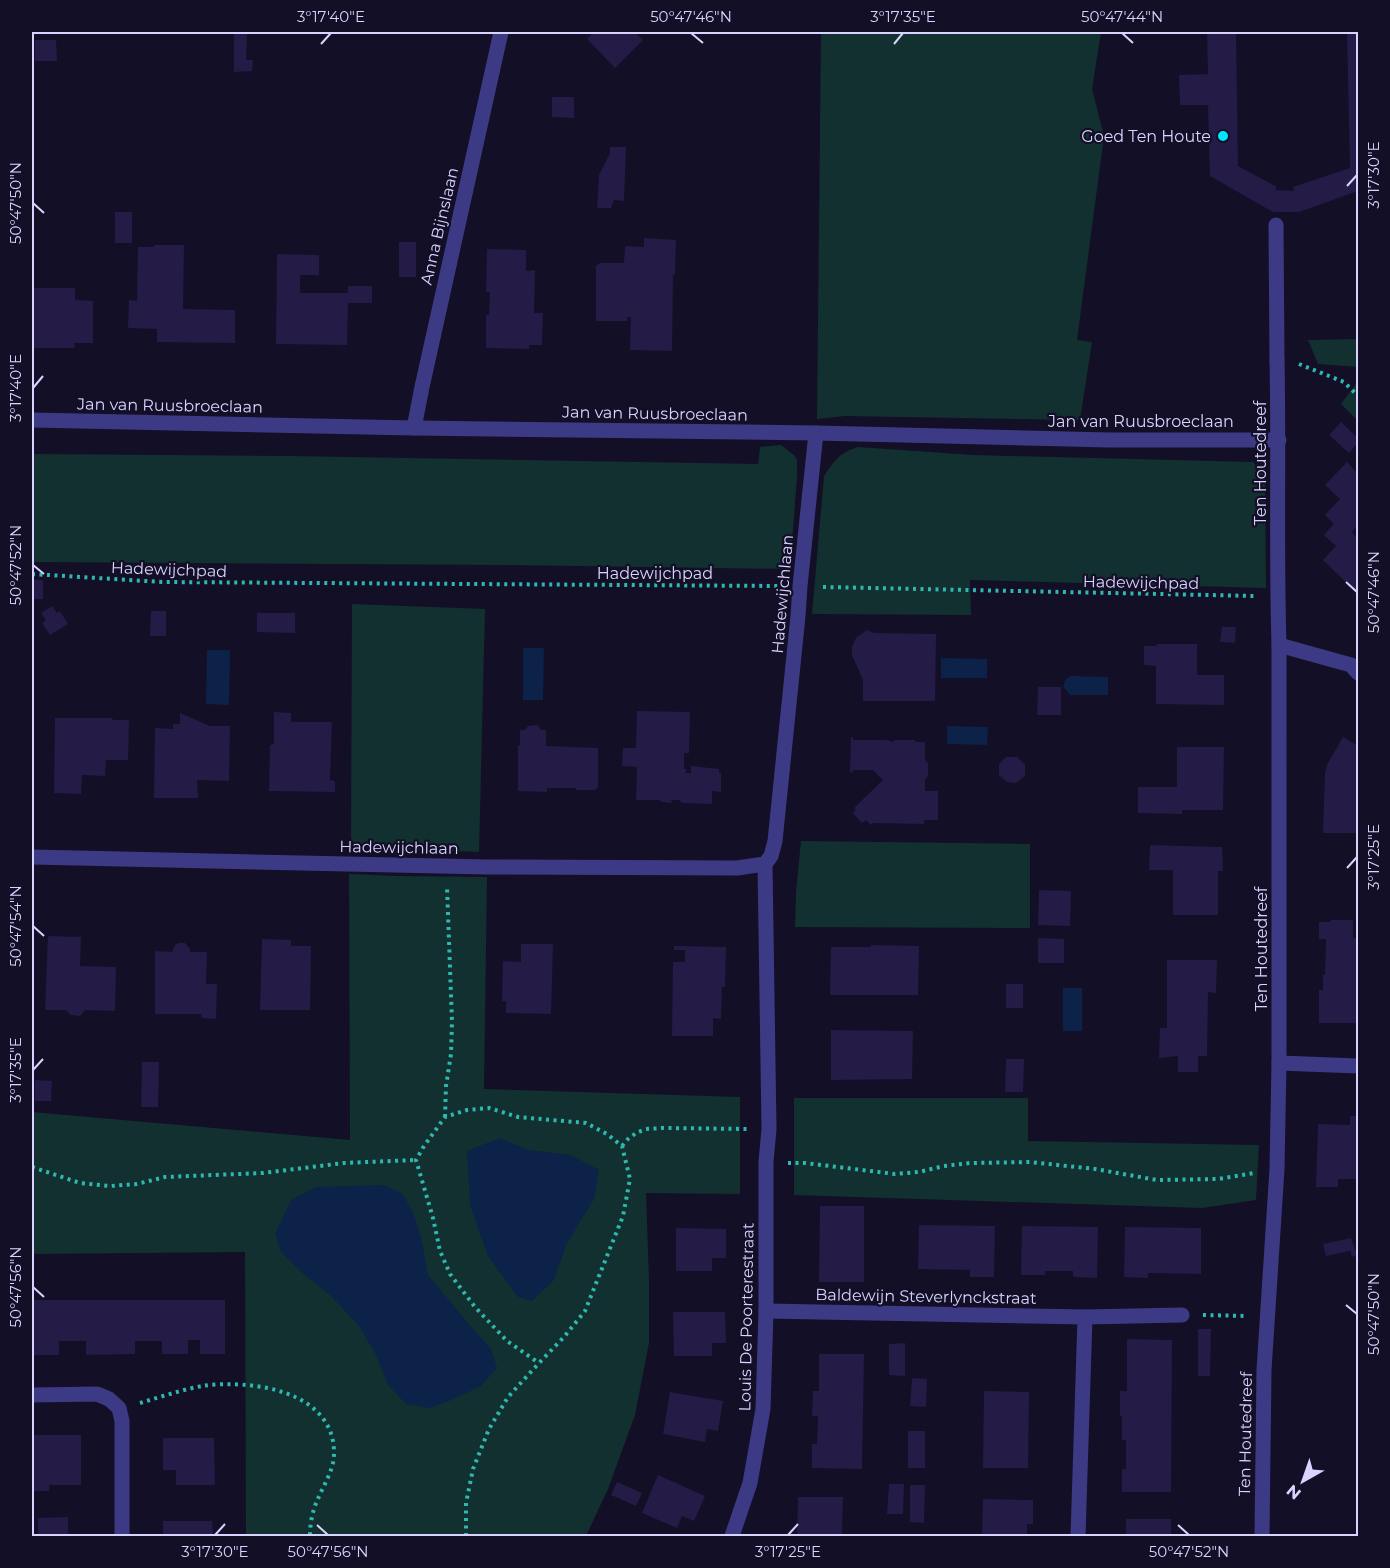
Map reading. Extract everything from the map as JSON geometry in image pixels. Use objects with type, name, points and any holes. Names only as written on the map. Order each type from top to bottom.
[{"type":"street","name":"Anna Bijnslaan","points":[[414,428],[501,32]]},
{"type":"street","name":"Ten Houtedreef","points":[[1262,1536],[1264,1370],[1277,1169],[1279,1063],[1279,440],[1276,225]]},
{"type":"street","name":"Jan van Ruusbroeclaan","points":[[32,420],[1109,440],[1279,440]]},
{"type":"street","name":"Hadewijchlaan","points":[[769,1094],[765,864],[771,856],[775,841],[816,433]]},
{"type":"street","points":[[1279,645],[1351,665],[1359,673]]},
{"type":"street","name":"Hadewijchlaan","points":[[32,857],[445,866],[736,868],[765,864]]},
{"type":"street","points":[[1279,1063],[1359,1066]]},
{"type":"street","name":"Louis De Poorterestraat","points":[[732,1536],[750,1483],[763,1409],[769,1094]]},
{"type":"street","name":"Baldewijn Steverlynckstraat","points":[[766,1311],[1085,1317],[1182,1315]]},
{"type":"street","points":[[1078,1536],[1085,1317]]},
{"type":"street","points":[[32,1395],[97,1394],[109,1399],[119,1408],[122,1421],[122,1536]]},
{"type":"path","points":[[1277,360],[1300,364],[1344,382],[1359,396]]},
{"type":"path","name":"Hadewijchpad","points":[[32,574],[162,582],[800,586],[1278,598]]},
{"type":"path","points":[[445,866],[452,1022],[445,1117],[416,1160],[440,1251],[450,1274],[475,1307],[507,1341],[539,1363]]},
{"type":"path","points":[[445,1117],[468,1110],[489,1108],[519,1117],[586,1124],[607,1134],[622,1146],[630,1179],[623,1216],[585,1311],[508,1397],[489,1429],[473,1469],[466,1503],[466,1536]]},
{"type":"path","points":[[622,1146],[636,1133],[663,1128],[769,1129]]},
{"type":"path","points":[[32,1167],[80,1183],[110,1186],[137,1184],[165,1177],[263,1173],[344,1163],[416,1160]]},
{"type":"path","points":[[766,1162],[805,1163],[895,1174],[970,1163],[1030,1162],[1095,1169],[1157,1180],[1219,1179],[1277,1169]]},
{"type":"path","points":[[1182,1315],[1268,1316]]},
{"type":"path","points":[[119,1408],[200,1387],[233,1384],[272,1389],[297,1398],[314,1408],[330,1430],[334,1443],[334,1458],[312,1516],[310,1536]]},
{"type":"green space","points":[[821,32],[1101,32],[1092,89],[1104,136],[1077,340],[1092,342],[1080,420],[845,416],[817,419]]},
{"type":"green space","points":[[1358,339],[1358,367],[1318,364],[1308,340]]},
{"type":"green space","points":[[1358,381],[1358,421],[1341,404]]},
{"type":"green space","points":[[781,445],[797,460],[790,569],[32,562],[32,454],[758,464],[760,447]]},
{"type":"green space","points":[[858,447],[973,455],[1253,462],[1265,477],[1266,588],[970,580],[971,615],[812,614],[824,476],[838,458]]},
{"type":"green space","points":[[352,604],[485,609],[479,852],[351,847]]},
{"type":"green space","points":[[801,841],[1030,844],[1030,928],[795,927]]},
{"type":"green space","points":[[349,874],[487,877],[484,1089],[740,1097],[740,1194],[646,1193],[649,1343],[635,1415],[608,1489],[586,1536],[246,1536],[245,1252],[32,1254],[32,1112],[350,1140]]},
{"type":"green space","points":[[794,1098],[1028,1098],[1028,1141],[1259,1145],[1256,1200],[1202,1208],[794,1195]]},
{"type":"water","points":[[523,648],[544,648],[543,700],[523,700]]},
{"type":"water","points":[[207,650],[230,650],[229,705],[206,704]]},
{"type":"water","points":[[941,658],[987,659],[987,678],[941,678]]},
{"type":"water","points":[[1071,676],[1108,677],[1108,695],[1070,695],[1063,686],[1066,679]]},
{"type":"water","points":[[947,726],[988,727],[987,745],[947,744]]},
{"type":"water","points":[[1063,988],[1082,988],[1082,1031],[1063,1031]]},
{"type":"water","points":[[500,1138],[528,1150],[571,1155],[599,1170],[594,1199],[566,1245],[554,1280],[532,1301],[518,1297],[488,1256],[470,1205],[467,1151]]},
{"type":"water","points":[[384,1185],[403,1194],[414,1215],[422,1241],[428,1275],[491,1349],[497,1368],[481,1386],[430,1408],[406,1404],[388,1385],[376,1355],[359,1326],[331,1296],[301,1272],[281,1252],[275,1234],[291,1200],[316,1187]]},
{"type":"building","points":[[234,32],[247,32],[246,60],[253,60],[252,71],[234,72]]},
{"type":"building","points":[[594,32],[635,32],[643,40],[615,68],[587,39]]},
{"type":"building","name":"Goed Ten Houte","points":[[1207,32],[1236,32],[1238,166],[1277,187],[1275,190],[1294,191],[1293,187],[1350,168],[1347,32],[1358,32],[1358,191],[1299,212],[1273,212],[1210,176],[1208,105],[1180,105],[1179,75],[1208,74]]},
{"type":"building","points":[[35,40],[56,40],[57,61],[35,61]]},
{"type":"building","points":[[552,97],[574,97],[574,118],[552,117]]},
{"type":"building","points":[[610,147],[626,147],[624,201],[614,200],[611,208],[597,208],[599,175],[610,153]]},
{"type":"building","points":[[115,212],[132,212],[132,243],[115,243]]},
{"type":"building","points":[[644,238],[676,240],[672,351],[630,350],[631,317],[627,317],[627,321],[596,321],[596,266],[600,263],[624,263],[625,246],[644,247]]},
{"type":"building","points":[[399,242],[416,242],[416,277],[399,277]]},
{"type":"building","points":[[154,245],[184,245],[183,309],[235,310],[235,343],[157,342],[157,329],[128,328],[129,300],[137,301],[138,247],[154,247]]},
{"type":"building","points":[[487,249],[526,250],[526,271],[535,270],[534,313],[543,313],[542,345],[529,345],[529,349],[486,348],[486,315],[489,315],[490,292],[486,292]]},
{"type":"building","points":[[277,254],[319,255],[319,275],[300,275],[300,293],[348,293],[348,286],[372,286],[372,303],[348,303],[347,345],[276,344]]},
{"type":"building","points":[[32,288],[75,288],[75,300],[93,301],[93,343],[74,343],[75,348],[32,348]]},
{"type":"building","points":[[1341,422],[1358,438],[1358,443],[1349,453],[1329,435]]},
{"type":"building","points":[[1347,462],[1358,474],[1358,525],[1352,532],[1358,539],[1358,594],[1323,560],[1336,546],[1324,535],[1334,524],[1325,515],[1340,499],[1325,485]]},
{"type":"building","points":[[32,580],[43,580],[43,599],[32,599]]},
{"type":"building","points":[[52,606],[57,613],[60,611],[68,624],[50,635],[42,623],[46,620],[41,613]]},
{"type":"building","points":[[151,611],[166,611],[166,636],[150,636]]},
{"type":"building","points":[[257,613],[295,613],[295,633],[257,632]]},
{"type":"building","points":[[1222,627],[1236,627],[1235,643],[1220,642]]},
{"type":"building","points":[[867,630],[874,633],[936,634],[935,701],[863,701],[863,680],[852,655],[852,647],[856,638]]},
{"type":"building","points":[[1156,644],[1197,644],[1197,675],[1224,675],[1224,705],[1156,704],[1156,666],[1144,665],[1144,646],[1157,646]]},
{"type":"building","points":[[1038,687],[1061,687],[1061,715],[1037,715]]},
{"type":"building","points":[[637,711],[690,712],[689,753],[684,753],[684,769],[687,769],[685,773],[691,773],[691,766],[719,769],[721,792],[712,791],[712,804],[682,803],[679,800],[671,800],[672,803],[659,800],[636,800],[637,767],[622,766],[623,748],[636,748]]},
{"type":"building","points":[[274,712],[291,713],[291,722],[332,722],[330,780],[335,781],[335,792],[269,791],[270,745],[274,744]]},
{"type":"building","points":[[180,713],[210,726],[230,726],[229,781],[197,780],[198,798],[154,798],[155,728],[173,729],[173,724],[180,724]]},
{"type":"building","points":[[55,718],[129,720],[128,760],[106,760],[105,776],[82,775],[81,794],[54,793]]},
{"type":"building","points":[[538,725],[541,730],[546,730],[546,746],[598,748],[598,788],[596,790],[547,788],[547,792],[518,791],[520,730]]},
{"type":"building","points":[[851,737],[853,740],[925,742],[928,776],[925,779],[925,791],[938,791],[938,820],[924,820],[924,824],[873,823],[871,825],[866,820],[862,823],[853,813],[856,810],[854,808],[883,780],[873,770],[852,770],[853,773],[850,772]]},
{"type":"building","points":[[1343,737],[1358,746],[1358,833],[1323,833],[1325,774],[1327,765]]},
{"type":"building","points":[[1177,747],[1224,747],[1223,810],[1182,810],[1182,814],[1138,813],[1138,787],[1177,787]]},
{"type":"building","points":[[1006,757],[1017,757],[1025,765],[1025,776],[1016,783],[1007,782],[999,775],[999,764]]},
{"type":"building","points":[[1150,845],[1222,847],[1223,871],[1218,871],[1218,915],[1173,915],[1173,870],[1149,870]]},
{"type":"building","points":[[1039,890],[1071,891],[1070,926],[1038,925]]},
{"type":"building","points":[[1331,920],[1353,920],[1353,938],[1358,938],[1358,1023],[1319,1023],[1319,990],[1323,990],[1326,939],[1319,939],[1319,922],[1330,922]]},
{"type":"building","points":[[48,936],[81,937],[80,966],[116,967],[115,1011],[85,1010],[80,1016],[71,1015],[66,1010],[45,1010]]},
{"type":"building","points":[[1038,938],[1064,939],[1064,963],[1038,963]]},
{"type":"building","points":[[262,939],[291,940],[291,946],[311,946],[310,1010],[260,1010]]},
{"type":"building","points":[[185,943],[190,952],[207,952],[206,984],[217,984],[216,1019],[202,1018],[201,1014],[155,1014],[155,951],[172,952],[175,945]]},
{"type":"building","points":[[521,944],[553,944],[551,1014],[506,1013],[506,1001],[502,1001],[503,961],[521,962]]},
{"type":"building","points":[[871,945],[919,946],[918,995],[830,995],[831,947],[871,947]]},
{"type":"building","points":[[674,946],[726,947],[721,1019],[713,1018],[713,1036],[672,1036],[673,962],[685,962],[685,950],[674,950]]},
{"type":"building","points":[[1167,960],[1217,960],[1216,993],[1208,992],[1207,1056],[1198,1056],[1198,1072],[1178,1072],[1178,1056],[1159,1058],[1160,1028],[1167,1028]]},
{"type":"building","points":[[1006,984],[1023,984],[1023,1008],[1006,1008]]},
{"type":"building","points":[[831,1030],[913,1031],[912,1079],[831,1080]]},
{"type":"building","points":[[1006,1059],[1024,1059],[1023,1092],[1005,1092]]},
{"type":"building","points":[[142,1062],[159,1062],[158,1107],[141,1107]]},
{"type":"building","points":[[35,1080],[52,1081],[51,1101],[35,1101]]},
{"type":"building","points":[[1350,1116],[1358,1116],[1358,1179],[1338,1179],[1338,1187],[1316,1187],[1318,1124],[1350,1125]]},
{"type":"building","points":[[820,1206],[864,1206],[864,1282],[819,1282]]},
{"type":"building","points":[[919,1225],[995,1226],[994,1277],[970,1277],[970,1270],[918,1269]]},
{"type":"building","points":[[1022,1226],[1098,1227],[1097,1278],[1073,1277],[1073,1271],[1045,1271],[1045,1275],[1021,1275]]},
{"type":"building","points":[[1125,1227],[1201,1228],[1201,1274],[1148,1273],[1148,1278],[1124,1277]]},
{"type":"building","points":[[676,1228],[726,1229],[726,1258],[712,1258],[712,1271],[676,1271]]},
{"type":"building","points":[[1351,1238],[1357,1255],[1352,1257],[1350,1251],[1326,1256],[1323,1244]]},
{"type":"building","points":[[32,1300],[225,1300],[225,1354],[200,1354],[200,1340],[188,1340],[188,1354],[162,1354],[162,1341],[135,1341],[135,1354],[86,1355],[86,1341],[59,1341],[59,1355],[32,1355]]},
{"type":"building","points":[[673,1312],[725,1312],[726,1343],[712,1343],[712,1356],[674,1356]]},
{"type":"building","points":[[1198,1329],[1211,1329],[1210,1376],[1198,1376]]},
{"type":"building","points":[[1127,1339],[1172,1340],[1171,1492],[1122,1492],[1122,1469],[1126,1469],[1126,1440],[1122,1440],[1120,1391],[1127,1391]]},
{"type":"building","points":[[905,1343],[905,1376],[889,1375],[889,1344]]},
{"type":"building","points":[[819,1354],[864,1354],[862,1469],[812,1468],[812,1444],[817,1444],[818,1416],[812,1416],[813,1391],[819,1391]]},
{"type":"building","points":[[912,1378],[927,1379],[926,1407],[910,1406]]},
{"type":"building","points":[[984,1391],[1029,1392],[1028,1468],[983,1468]]},
{"type":"building","points":[[670,1392],[723,1401],[718,1431],[707,1429],[705,1442],[663,1434]]},
{"type":"building","points":[[908,1431],[925,1431],[925,1468],[908,1468]]},
{"type":"building","points":[[32,1435],[81,1435],[81,1485],[49,1485],[49,1491],[32,1491]]},
{"type":"building","points":[[163,1438],[214,1438],[215,1485],[176,1485],[176,1470],[163,1470]]},
{"type":"building","points":[[658,1475],[705,1496],[694,1521],[682,1516],[677,1528],[642,1513]]},
{"type":"building","points":[[617,1482],[642,1493],[636,1506],[611,1495]]},
{"type":"building","points":[[889,1484],[904,1484],[903,1514],[887,1514]]},
{"type":"building","points":[[910,1485],[925,1485],[924,1523],[910,1522]]},
{"type":"building","points":[[798,1497],[843,1497],[842,1536],[797,1536]]},
{"type":"building","points":[[983,1499],[1033,1500],[1033,1524],[1027,1524],[1027,1536],[982,1536]]},
{"type":"building","points":[[68,1517],[70,1536],[41,1536],[38,1534],[38,1518]]},
{"type":"building","points":[[1126,1519],[1171,1519],[1171,1536],[1126,1536]]},
{"type":"building","points":[[163,1521],[212,1521],[213,1536],[163,1536]]},
{"type":"place","name":"Goed Ten Houte","points":[[1223,136]]}]
